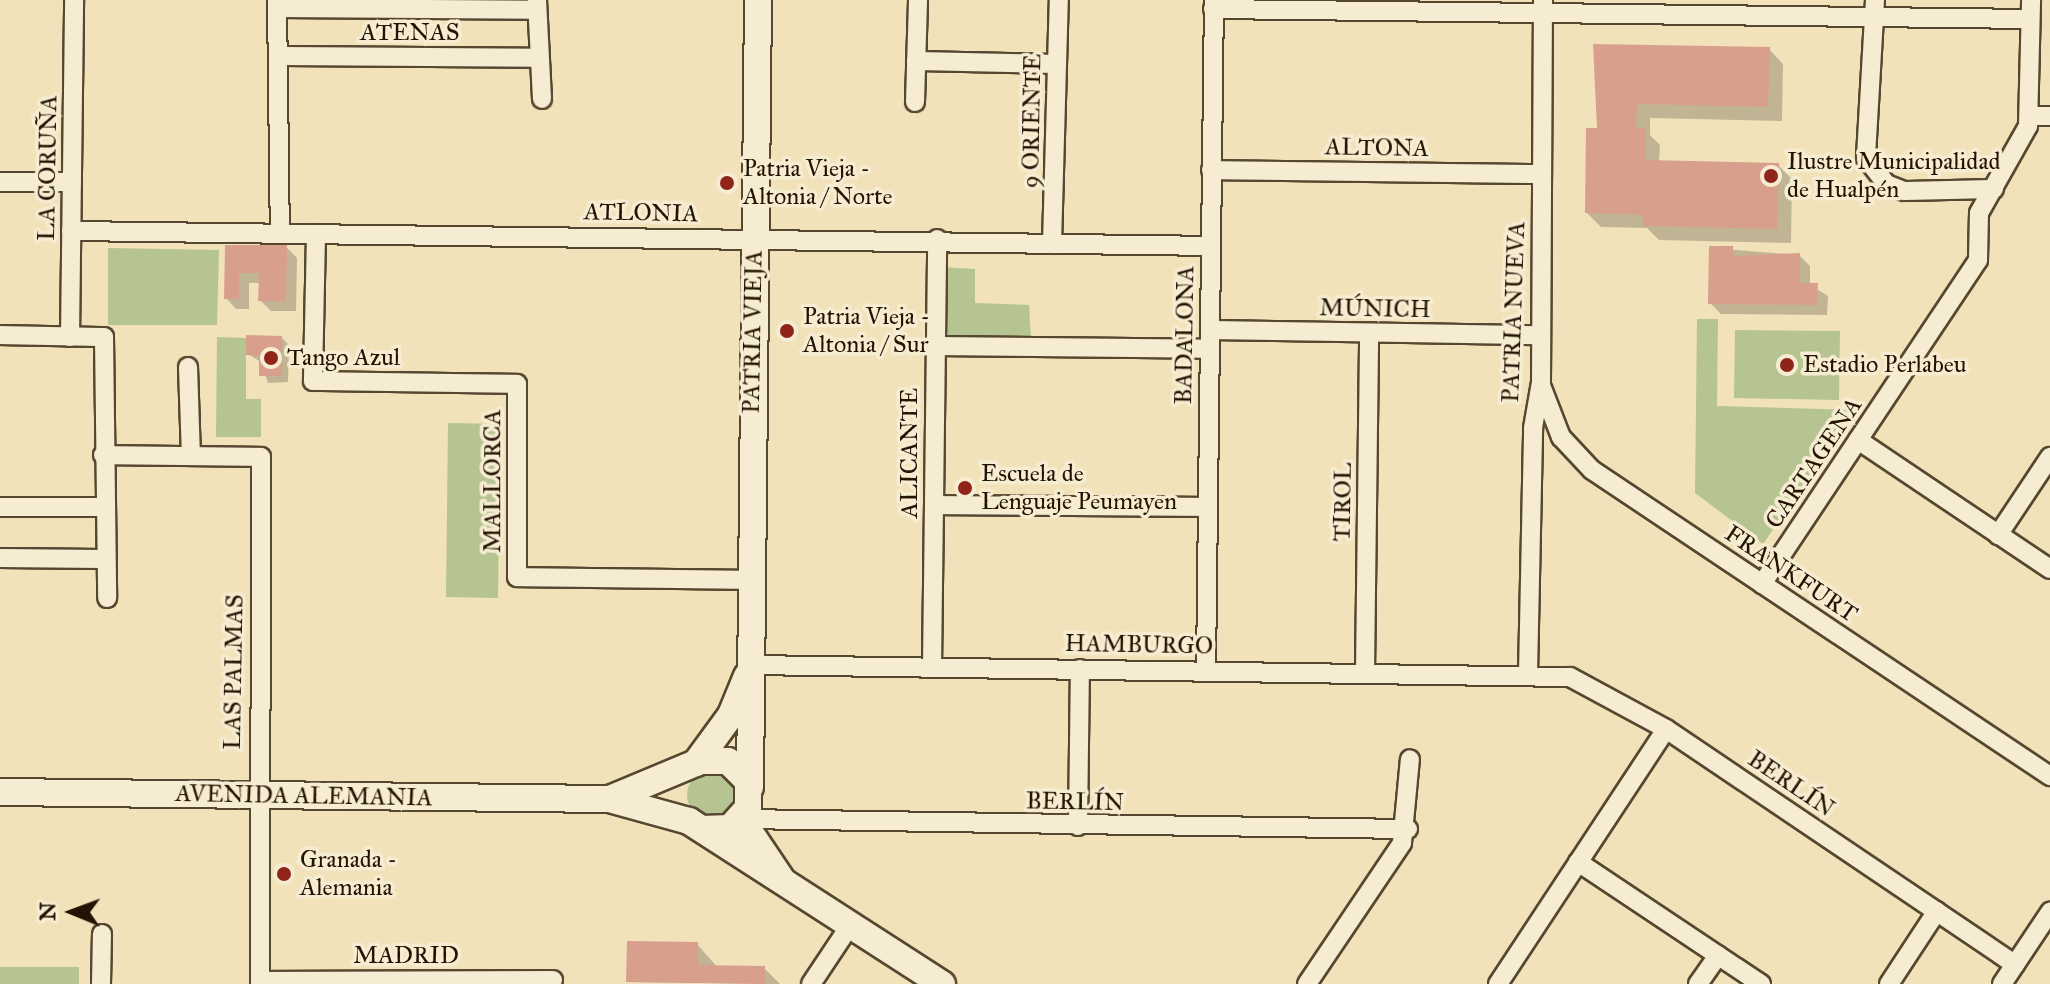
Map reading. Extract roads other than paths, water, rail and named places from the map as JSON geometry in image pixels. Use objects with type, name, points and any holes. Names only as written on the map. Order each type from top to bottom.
[{"type":"street","name":"LA CORUÑA","points":[[70,337],[74,0]]},
{"type":"street","name":"PATRIA VIEJA","points":[[750,787],[758,0]]},
{"type":"street","points":[[915,102],[918,0]]},
{"type":"street","name":"9 ORIENTE","points":[[1052,244],[1059,0]]},
{"type":"street","points":[[277,4],[282,56],[280,233]]},
{"type":"street","name":"ATENAS","points":[[277,4],[537,5]]},
{"type":"street","points":[[1214,4],[2031,9]]},
{"type":"street","name":"BADALONA","points":[[1206,670],[1214,4]]},
{"type":"street","points":[[537,5],[537,58],[542,99]]},
{"type":"street","name":"PATRIA NUEVA","points":[[1528,674],[1533,428],[1541,382],[1543,6]]},
{"type":"street","points":[[1875,8],[1866,158],[1886,184],[1904,191],[1994,189]]},
{"type":"street","name":"CARTAGENA","points":[[1762,584],[1978,260],[1979,213],[2022,143],[2029,116],[2031,9]]},
{"type":"street","name":"ATENAS","points":[[282,56],[537,58]]},
{"type":"street","points":[[916,61],[1057,64]]},
{"type":"street","points":[[2029,116],[2050,116]]},
{"type":"street","name":"ALTONA","points":[[1211,170],[1541,174]]},
{"type":"street","points":[[0,182],[72,182]]},
{"type":"street","name":"ATLONIA","points":[[71,231],[937,239],[1210,246]]},
{"type":"street","name":"MALLORCA","points":[[316,234],[313,381],[517,384],[517,577],[750,580]]},
{"type":"street","name":"ALICANTE","points":[[932,667],[937,239]]},
{"type":"street","name":"MÚNICH","points":[[1210,330],[1539,335]]},
{"type":"street","name":"TIROL","points":[[1365,672],[1369,333]]},
{"type":"street","points":[[0,335],[104,337],[102,559],[107,598]]},
{"type":"street","points":[[935,346],[1209,349]]},
{"type":"street","points":[[103,455],[191,456],[188,367]]},
{"type":"street","name":"FRANKFURT","points":[[1541,382],[1552,420],[1580,460],[2050,776]]},
{"type":"street","points":[[1858,440],[2050,569]]},
{"type":"street","name":"LAS PALMAS","points":[[191,456],[261,457],[257,768],[263,795],[260,982]]},
{"type":"street","points":[[1998,535],[2050,457]]},
{"type":"street","points":[[934,505],[1207,507]]},
{"type":"street","points":[[0,507],[102,507]]},
{"type":"street","points":[[0,558],[102,559]]},
{"type":"street","name":"PATRIA VIEJA","points":[[692,766],[731,715],[750,665]]},
{"type":"street","name":"HAMBURGO","points":[[750,665],[1528,674]]},
{"type":"street","points":[[1078,826],[1080,669]]},
{"type":"street","name":"BERLÍN","points":[[1528,674],[1595,685],[1666,729],[2015,964]]},
{"type":"street","points":[[1498,984],[1666,729]]},
{"type":"street","points":[[1307,984],[1408,829],[1410,759]]},
{"type":"street","name":"AVENIDA ALEMANIA","points":[[609,799],[692,766],[728,761],[750,787]]},
{"type":"street","points":[[692,766],[678,800],[695,825]]},
{"type":"street","points":[[741,819],[750,787]]},
{"type":"street","name":"AVENIDA ALEMANIA","points":[[0,792],[609,799],[695,825],[723,830],[741,819],[782,880]]},
{"type":"street","name":"BERLÍN","points":[[741,819],[1408,829]]},
{"type":"street","name":"AVENIDA ALEMANIA","points":[[695,825],[942,984]]},
{"type":"street","points":[[1578,862],[1761,984]]},
{"type":"street","points":[[1889,984],[1937,911]]},
{"type":"street","points":[[2002,984],[2050,912]]},
{"type":"street","points":[[811,984],[851,924]]},
{"type":"street","points":[[101,984],[102,934]]},
{"type":"street","points":[[1698,984],[1718,955]]},
{"type":"street","name":"MADRID","points":[[260,982],[553,980]]},
{"type":"place","name":"Ilustre Municipalidad de Hualpén","points":[[1771,176]]},
{"type":"place","name":"Patria Vieja - Altonia / Norte","points":[[727,183]]},
{"type":"place","name":"Patria Vieja - Altonia / Sur","points":[[787,331]]},
{"type":"place","name":"Tango Azul","points":[[271,358]]},
{"type":"place","name":"Estadio Perlabeu","points":[[1787,365]]},
{"type":"place","name":"Escuela de Lenguaje Peumayen","points":[[965,488]]},
{"type":"place","name":"Granada - Alemania","points":[[284,874]]}]
